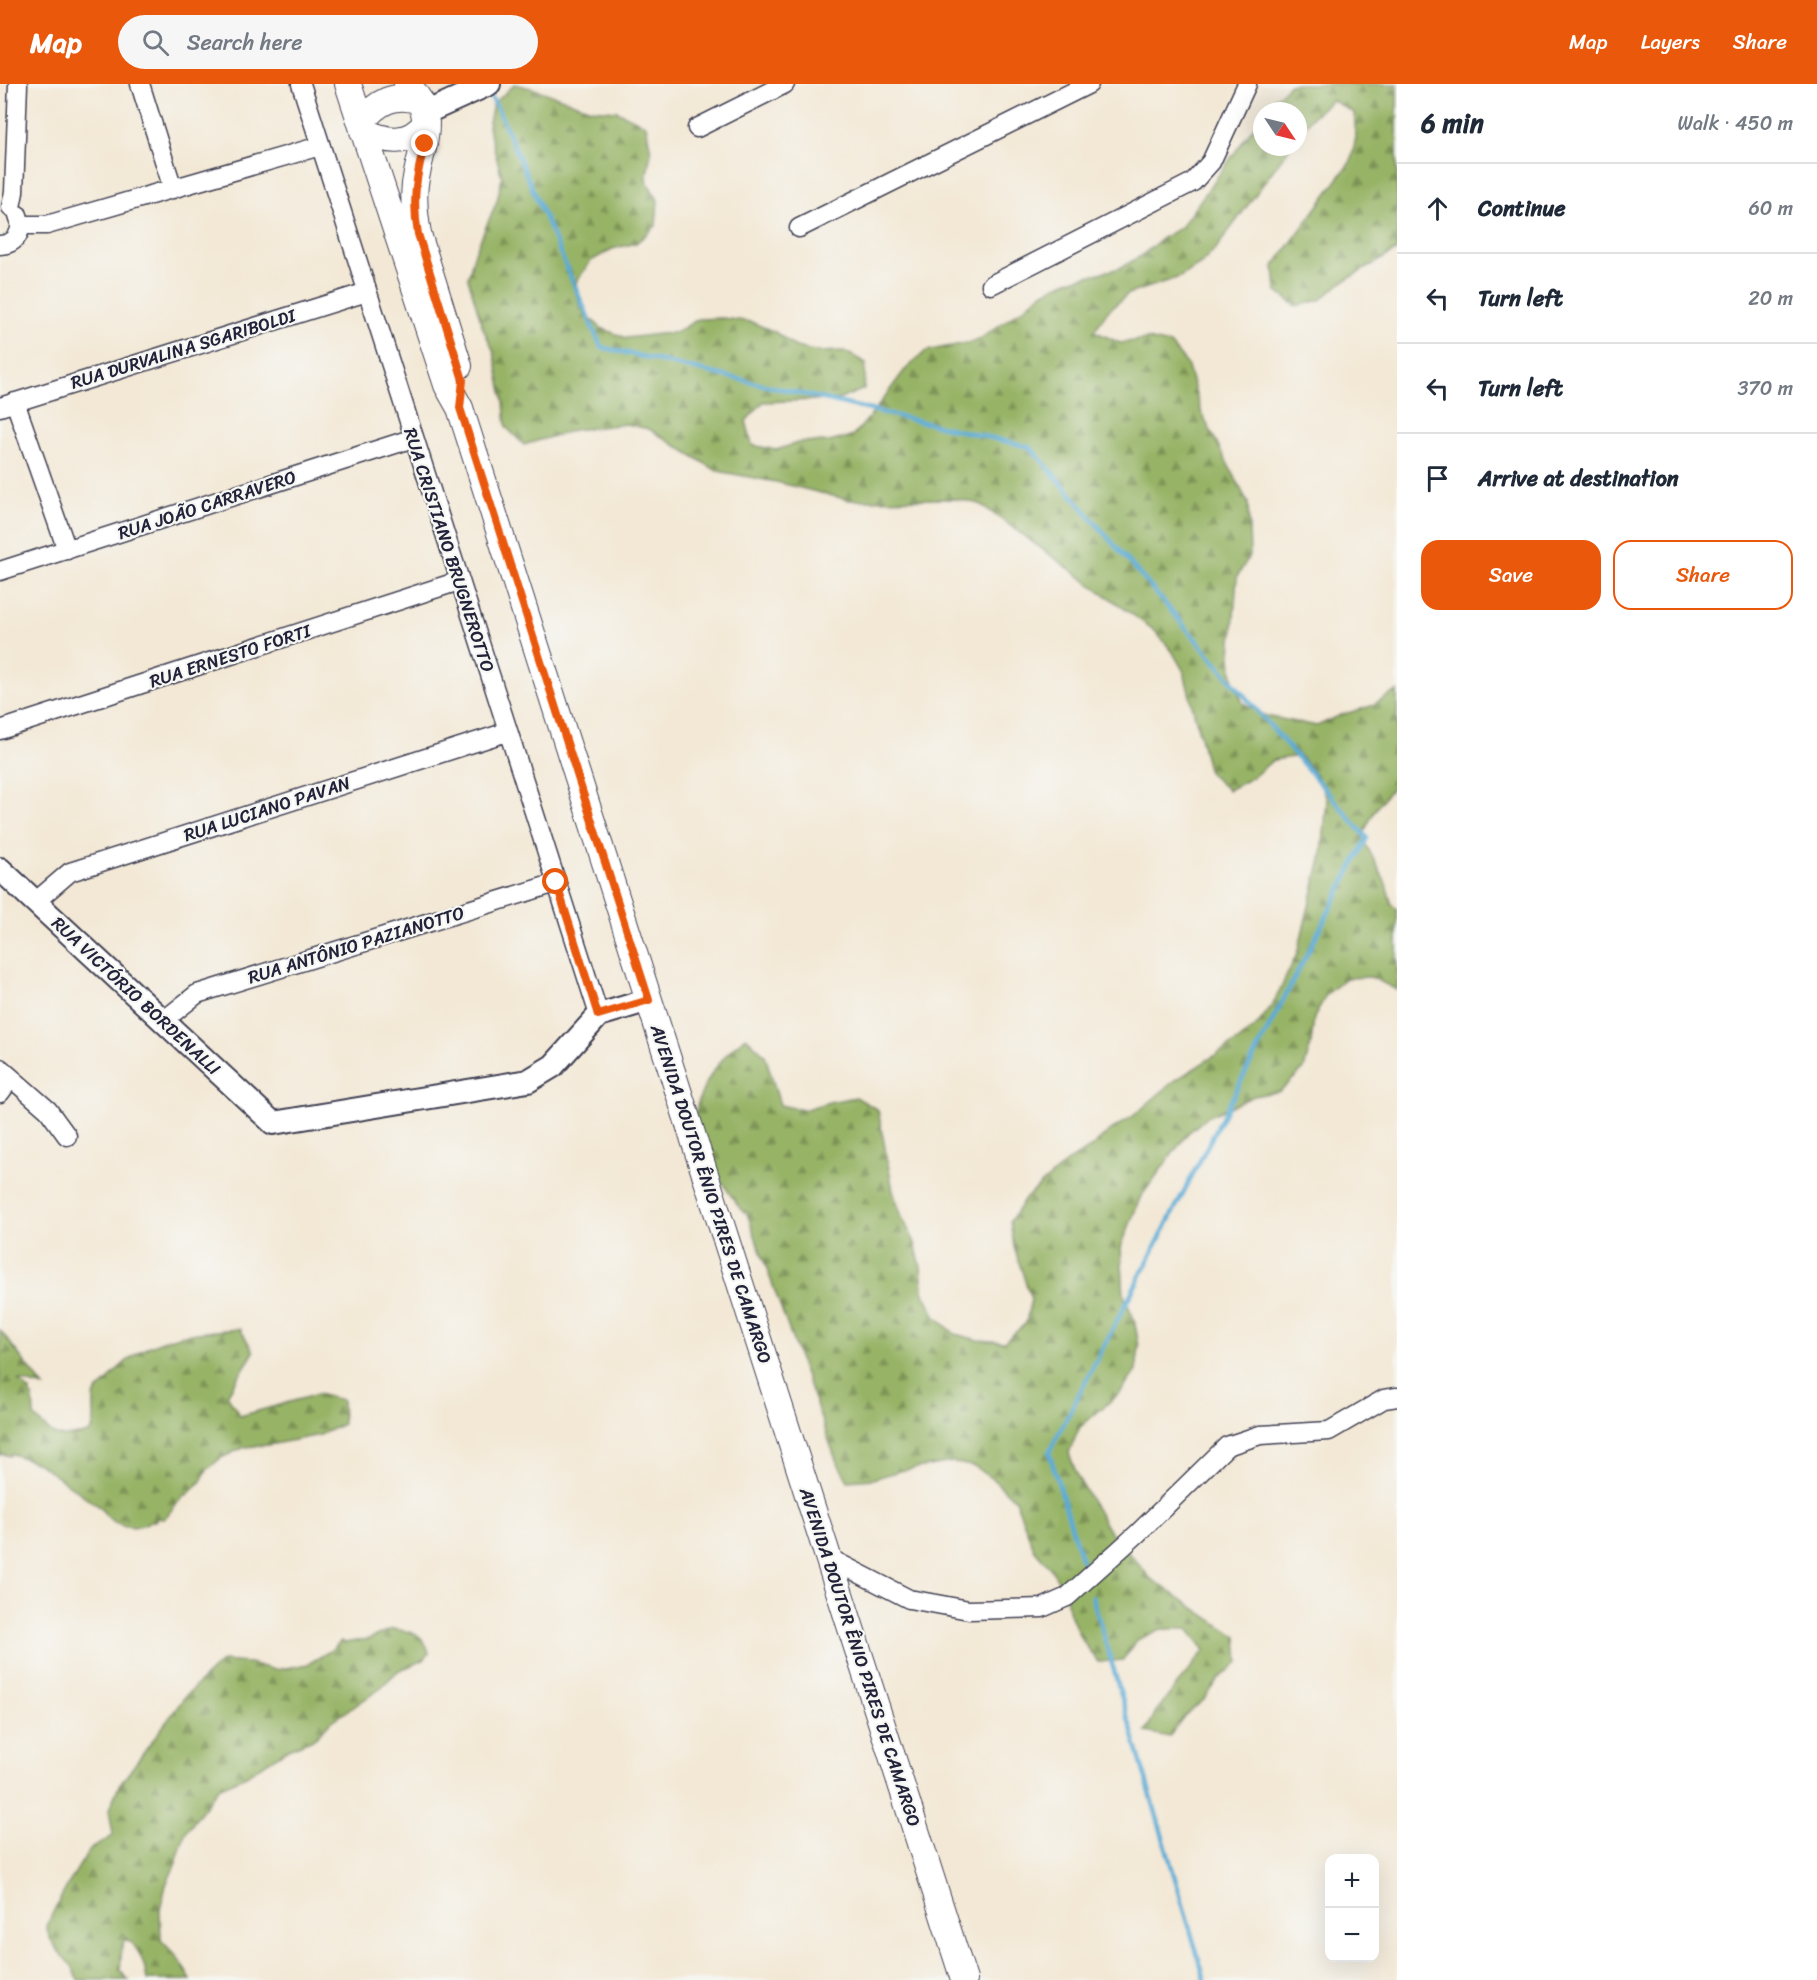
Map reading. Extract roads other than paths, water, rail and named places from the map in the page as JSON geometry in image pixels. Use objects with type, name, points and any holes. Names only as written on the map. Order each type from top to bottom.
[{"type":"main road","name":"AVENIDA DOUTOR ÊNIO PIRES DE CAMARGO","points":[[348,84],[447,385],[460,408],[964,1980]]},
{"type":"main road","points":[[405,97],[419,105],[415,135],[399,141],[381,139],[362,127],[373,108],[389,99],[405,97]]},
{"type":"main road","name":"AVENIDA DOUTOR ÊNIO PIRES DE CAMARGO","points":[[419,105],[425,144],[414,187],[415,219],[463,380],[460,408]]},
{"type":"street","points":[[0,245],[11,243],[16,238],[21,225],[20,218],[5,206],[14,192],[18,84]]},
{"type":"street","points":[[140,84],[173,189]]},
{"type":"street","name":"RUA CRISTIANO BRUGNEROTTO","points":[[301,84],[598,1015]]},
{"type":"street","points":[[697,128],[785,84]]},
{"type":"street","points":[[799,228],[1089,84]]},
{"type":"street","points":[[991,285],[1193,182],[1211,162],[1246,84]]},
{"type":"street","points":[[419,105],[485,86]]},
{"type":"street","points":[[21,225],[47,225],[320,146]]},
{"type":"street","name":"RUA DURVALINA SGARIBOLDI","points":[[8,404],[367,292]]},
{"type":"street","points":[[8,404],[67,550]]},
{"type":"street","name":"RUA JOÃO CARRAVERO","points":[[0,571],[414,438]]},
{"type":"street","name":"RUA ERNESTO FORTI","points":[[0,730],[459,581]]},
{"type":"street","name":"RUA LUCIANO PAVAN","points":[[35,902],[70,872],[507,732]]},
{"type":"street","name":"RUA VICTÓRIO BORDENALLI","points":[[0,869],[273,1123],[528,1081],[553,1066],[598,1015]]},
{"type":"street","name":"RUA ANTÔNIO PAZIANOTTO","points":[[163,1021],[197,994],[556,882]]},
{"type":"street","points":[[598,1015],[649,1000]]},
{"type":"street","points":[[0,1093],[6,1073],[48,1110],[67,1136]]},
{"type":"street","points":[[829,1558],[909,1599],[969,1611],[1042,1608],[1068,1597],[1137,1534],[1227,1446],[1260,1435],[1329,1431],[1384,1399],[1397,1397]]},
{"type":"waterway","points":[[488,92],[497,107],[601,347],[1030,447],[1367,838],[1049,1452],[1083,1565]]},
{"type":"waterway","points":[[1092,1596],[1205,1980]]}]
